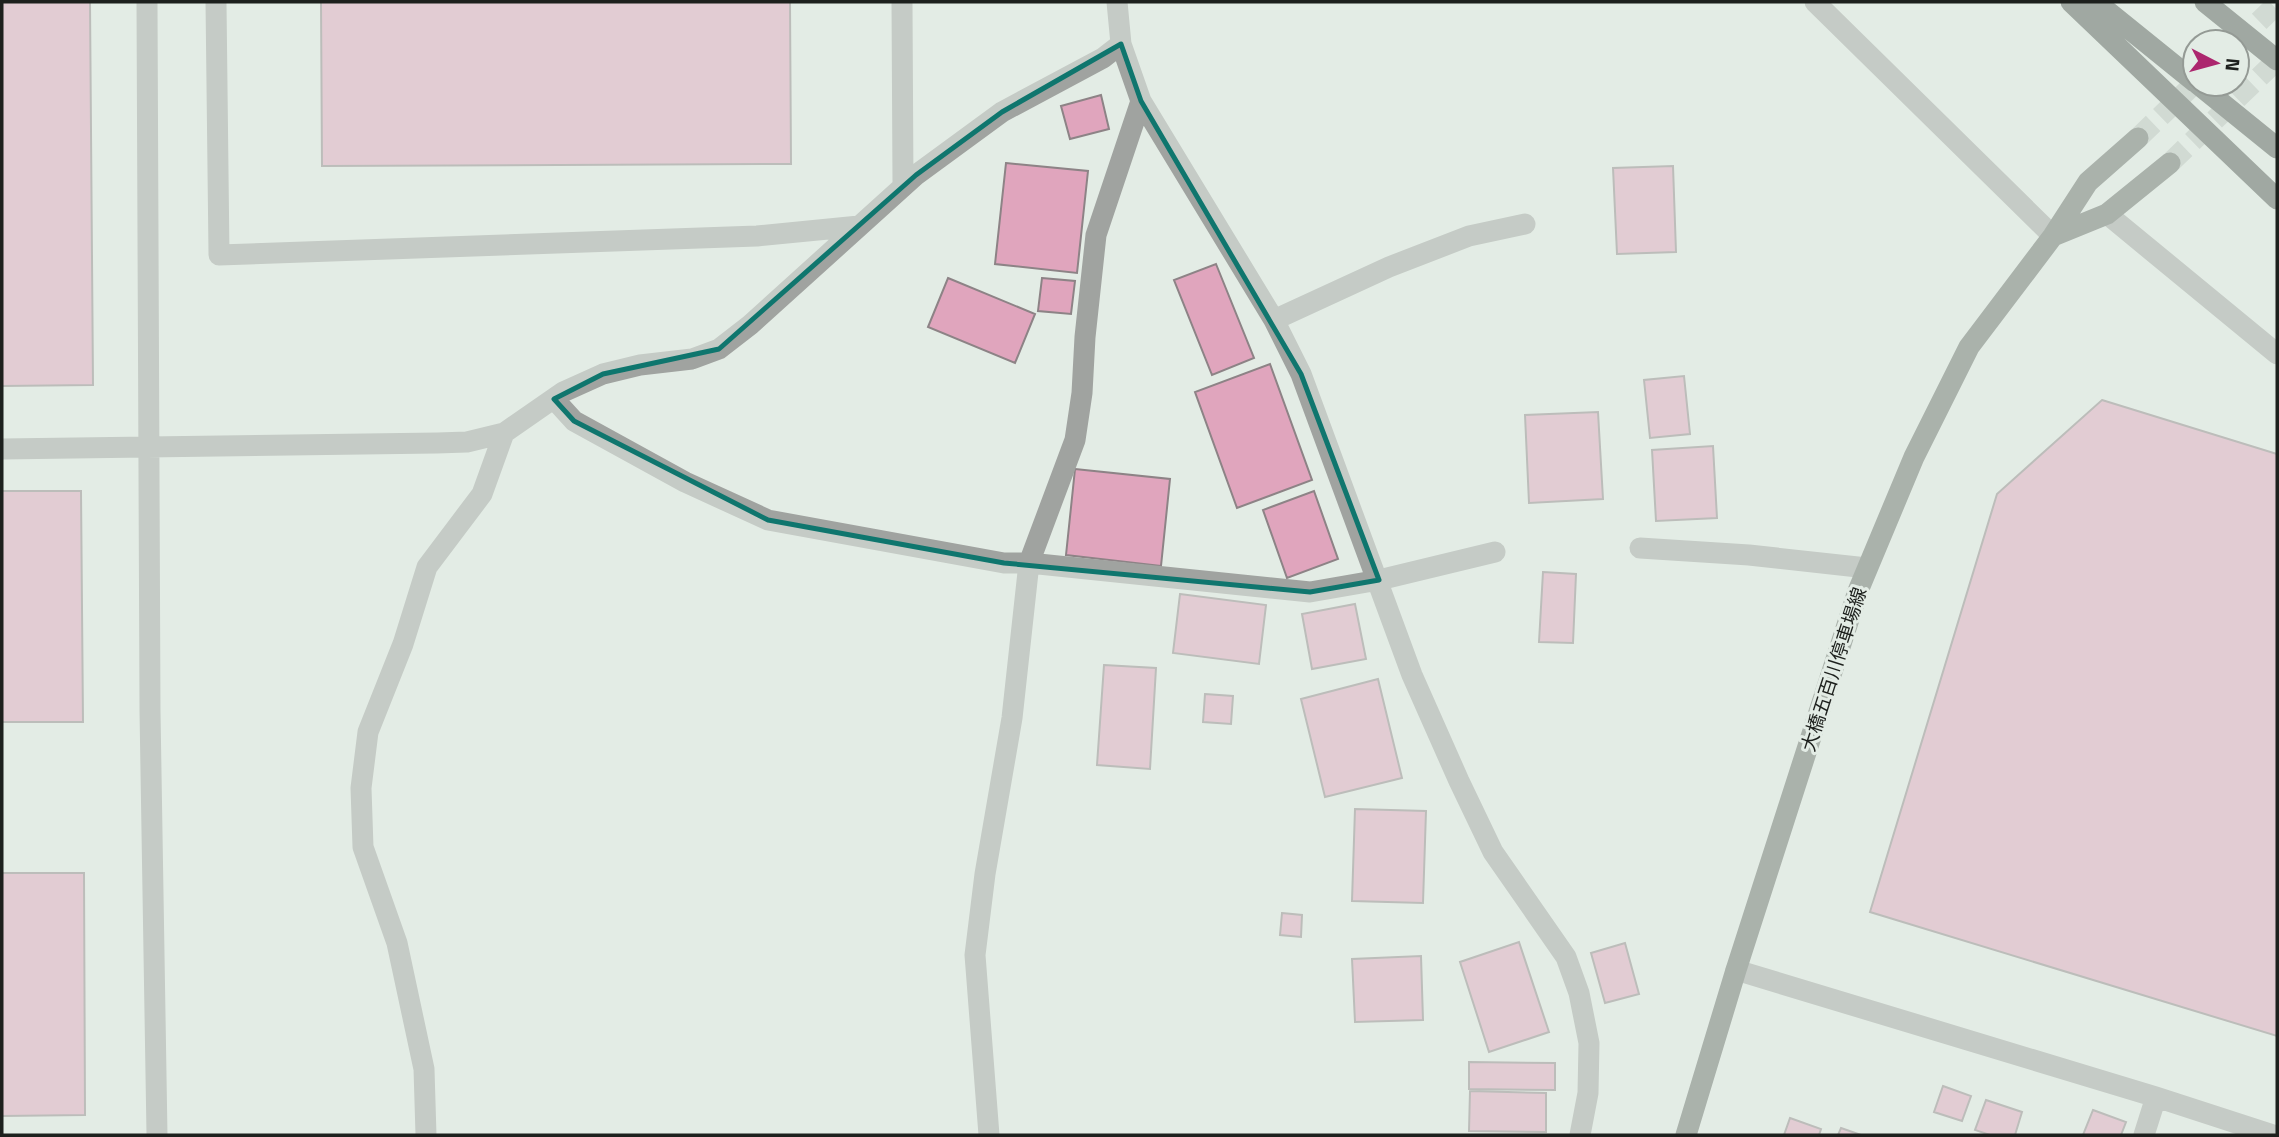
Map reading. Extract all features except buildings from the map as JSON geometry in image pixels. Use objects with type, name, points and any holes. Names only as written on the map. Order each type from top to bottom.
[{"type":"highway","points":[[2071,2],[2277,199]]},
{"type":"highway","points":[[2096,2],[2181,70]]},
{"type":"highway","points":[[2205,2],[2277,60]]},
{"type":"highway","points":[[2215,98],[2277,148]]},
{"type":"main road","name":"大橋五百川停車場線","points":[[1686,1135],[1854,603],[1913,457],[1969,347],[2053,236],[2088,182],[2138,138]]},
{"type":"main road","points":[[2053,236],[2107,214],[2170,163]]},
{"type":"street","points":[[147,2],[150,711],[157,1135]]},
{"type":"street","points":[[216,2],[219,255],[757,236],[859,226]]},
{"type":"street","points":[[902,2],[903,186]]},
{"type":"street","points":[[1117,2],[1121,44],[1141,101],[1274,320],[1301,373],[1412,675],[1465,793],[1493,852],[1566,957],[1579,993],[1588,1043],[1588,1093],[1580,1135]]},
{"type":"street","points":[[1815,2],[2053,236]]},
{"type":"street","points":[[2,449],[467,442],[504,433],[554,399],[603,374],[640,365],[692,359],[719,349],[750,325],[903,186],[1002,112],[1103,58],[1121,44]]},
{"type":"street","points":[[989,1135],[975,955],[985,874],[1012,718],[1029,564],[1075,440],[1082,393],[1096,234],[1141,101]]},
{"type":"street","points":[[2107,214],[2277,354]]},
{"type":"street","points":[[1274,320],[1389,267],[1469,236],[1525,224]]},
{"type":"street","points":[[554,399],[574,421],[685,482],[768,520],[1004,564],[1029,564],[1310,592],[1378,580],[1495,552]]},
{"type":"street","points":[[426,1135],[424,1069],[397,943],[363,847],[361,788],[368,732],[403,644],[427,567],[482,494],[504,433]]},
{"type":"street","points":[[1640,548],[1749,555],[1867,568]]},
{"type":"street","points":[[1736,970],[2273,1135]]},
{"type":"street","points":[[2144,1135],[2156,1097]]},
{"type":"highlighted area","points":[[1121,44],[1141,101],[1301,374],[1379,580],[1310,592],[1004,563],[768,520],[574,421],[554,399],[603,374],[719,349],[916,175],[1002,112]]},
{"type":"tunnel","points":[[2251,29],[2277,4]]},
{"type":"tunnel","points":[[2170,163],[2277,60]]},
{"type":"tunnel","points":[[2138,138],[2181,97]]}]
